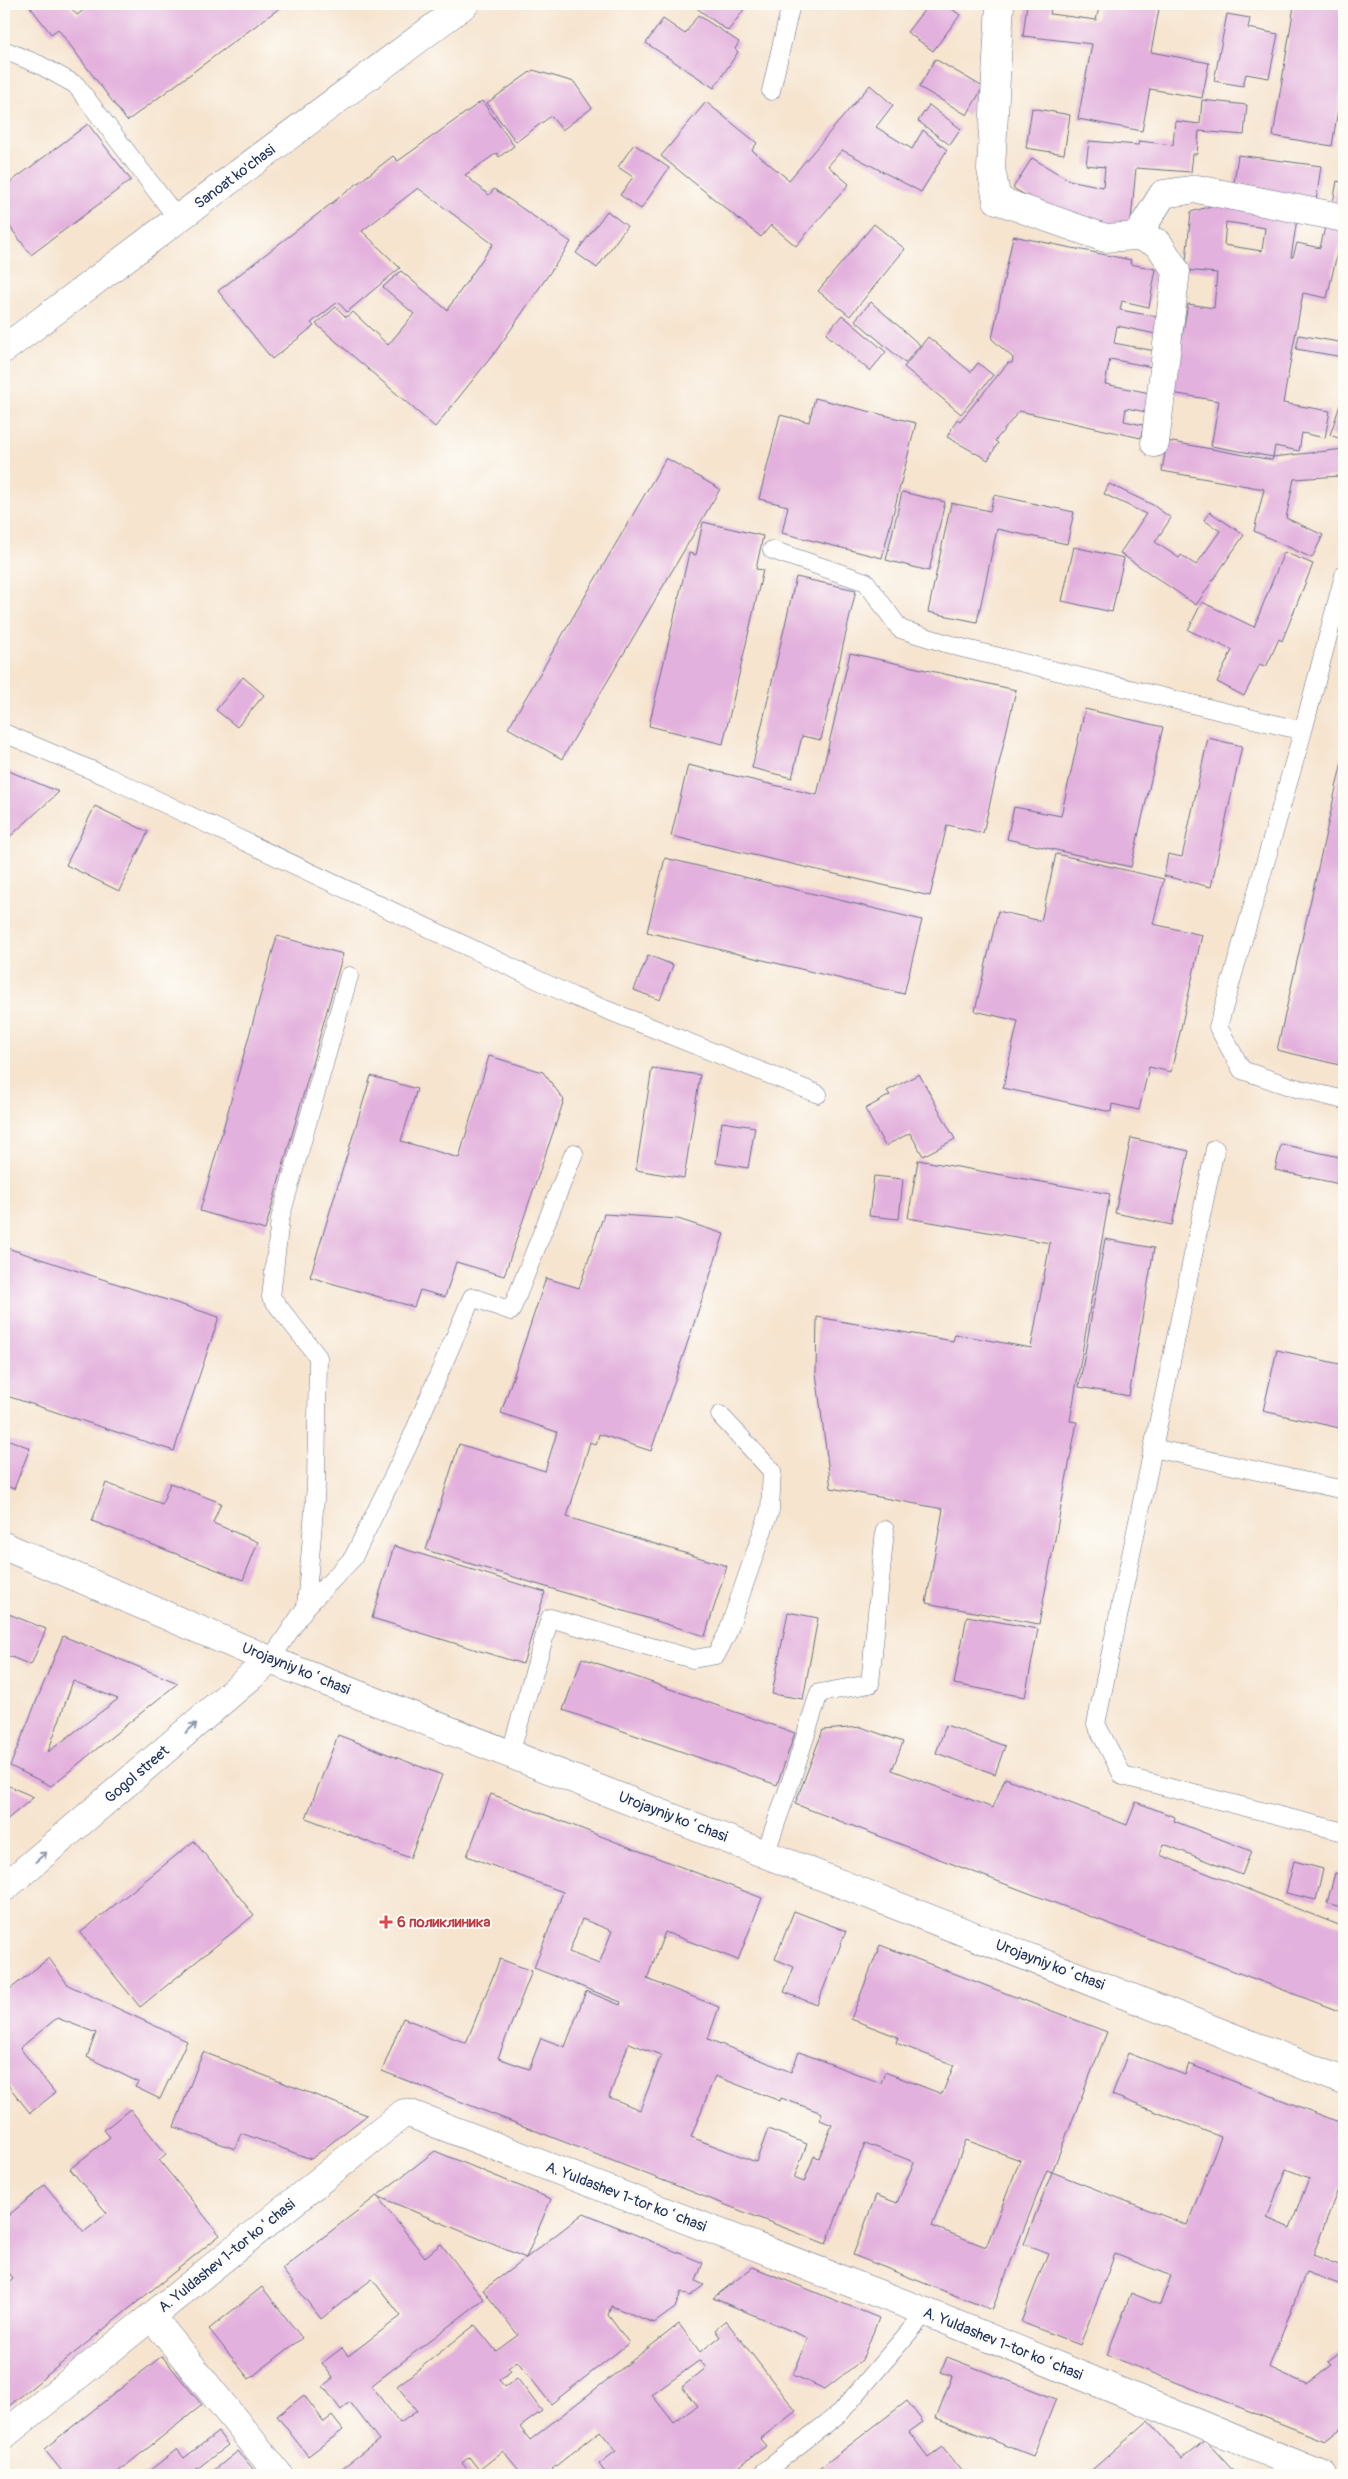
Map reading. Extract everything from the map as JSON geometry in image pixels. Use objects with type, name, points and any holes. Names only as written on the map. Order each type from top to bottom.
[{"type":"street","name":"Sanoat ko'chasi","points":[[4,348],[465,4]]},
{"type":"street","points":[[1000,4],[991,169],[997,200],[1105,238],[1136,236],[1158,243],[1176,271],[1155,443]]},
{"type":"street","points":[[1136,236],[1163,194],[1197,189],[1344,218]]},
{"type":"street","name":"Urоjayniy koʻchasi","points":[[4,1546],[270,1660],[1344,2081]]},
{"type":"street","name":"Gogol street","points":[[4,1888],[270,1660]]},
{"type":"street","name":"A. Yuldashev 1-tor koʻchasi","points":[[4,2435],[404,2114],[411,2114],[926,2312],[1323,2475]]},
{"type":"street","points":[[152,2317],[279,2475]]},
{"type":"lane","points":[[771,91],[791,4]]},
{"type":"lane","points":[[4,50],[40,65],[76,85],[177,218]]},
{"type":"lane","points":[[772,550],[866,582],[900,629],[958,647],[1303,731]]},
{"type":"lane","points":[[1344,574],[1303,731],[1218,1027],[1242,1070],[1292,1087],[1344,1100]]},
{"type":"lane","points":[[4,733],[117,782],[572,996],[818,1094]]},
{"type":"lane","points":[[306,1607],[316,1486],[318,1357],[272,1298],[280,1219],[349,976]]},
{"type":"lane","points":[[1215,1149],[1096,1724],[1123,1776],[1344,1832]]},
{"type":"lane","points":[[270,1660],[306,1607],[353,1558],[408,1446],[472,1297],[511,1311],[574,1153]]},
{"type":"lane","points":[[510,1754],[550,1618],[693,1659],[716,1656],[727,1634],[770,1510],[772,1471],[720,1415]]},
{"type":"lane","points":[[1153,1448],[1344,1490]]},
{"type":"lane","points":[[765,1854],[819,1693],[870,1684],[885,1530]]},
{"type":"lane","points":[[760,2475],[840,2413],[926,2312]]},
{"type":"building","points":[[28,4],[68,4],[77,15],[92,4],[285,4],[127,121],[58,29],[51,34]]},
{"type":"building","points":[[691,4],[748,4],[728,31]]},
{"type":"building","points":[[929,4],[945,4],[960,15],[933,51],[907,32]]},
{"type":"building","points":[[1027,4],[1052,4],[1050,14],[1096,20],[1100,4],[1130,4],[1159,9],[1151,52],[1209,63],[1202,98],[1150,89],[1142,131],[1078,119],[1092,44],[1023,36]]},
{"type":"building","points":[[1286,4],[1344,4],[1344,73],[1332,146],[1273,136],[1294,6]]},
{"type":"building","points":[[1227,14],[1250,18],[1248,28],[1278,34],[1269,78],[1246,74],[1243,86],[1214,81]]},
{"type":"building","points":[[698,15],[739,42],[735,49],[738,52],[714,88],[646,43],[663,19],[685,34]]},
{"type":"building","points":[[935,59],[983,87],[967,115],[919,87]]},
{"type":"building","points":[[533,70],[574,82],[592,108],[562,130],[551,116],[516,142],[487,103]]},
{"type":"building","points":[[870,85],[893,105],[876,127],[912,149],[923,130],[947,150],[921,192],[842,150],[828,166],[849,184],[796,246],[771,225],[761,237],[661,156],[706,102],[757,143],[752,150],[789,180]]},
{"type":"building","points":[[1202,100],[1247,105],[1244,135],[1199,131],[1197,154],[1193,154],[1191,172],[1136,168],[1130,231],[1061,216],[1013,188],[1032,158],[1069,180],[1103,187],[1105,167],[1086,165],[1089,141],[1138,145],[1139,141],[1173,145],[1175,121],[1200,124]]},
{"type":"building","points":[[482,101],[514,146],[499,157],[497,153],[465,175],[489,195],[494,189],[571,242],[496,351],[435,427],[316,324],[336,307],[346,317],[353,312],[388,345],[414,314],[383,287],[401,271],[447,310],[493,244],[418,188],[362,231],[400,268],[347,312],[338,302],[311,323],[314,326],[272,359],[218,291],[393,156],[398,161]]},
{"type":"building","points":[[929,105],[961,129],[950,145],[918,121]]},
{"type":"building","points":[[1032,108],[1070,115],[1064,154],[1026,148]]},
{"type":"building","points":[[88,124],[131,180],[31,255],[4,219],[4,187]]},
{"type":"building","points":[[634,144],[669,168],[641,209],[620,195],[633,177],[618,167]]},
{"type":"building","points":[[1238,155],[1321,166],[1316,201],[1263,194],[1264,188],[1234,183]]},
{"type":"building","points":[[1337,181],[1344,183],[1344,211],[1332,208]]},
{"type":"building","points":[[1224,202],[1298,213],[1291,257],[1293,257],[1297,243],[1320,248],[1326,223],[1344,227],[1344,246],[1339,245],[1327,298],[1303,293],[1283,403],[1330,411],[1325,438],[1302,433],[1299,451],[1275,446],[1273,457],[1211,446],[1219,401],[1172,393],[1188,304],[1214,308],[1217,273],[1185,270],[1191,212]],"holes":[[[1226,222],[1265,228],[1262,251],[1224,245]]]},
{"type":"building","points":[[607,211],[627,226],[597,268],[576,253]]},
{"type":"building","points":[[874,224],[905,249],[850,316],[818,291]]},
{"type":"building","points":[[1013,236],[1131,260],[1130,264],[1156,269],[1149,307],[1122,301],[1120,310],[1164,318],[1161,335],[1117,326],[1114,343],[1155,351],[1152,367],[1110,359],[1105,384],[1150,393],[1146,412],[1126,408],[1124,421],[1143,425],[1141,438],[1019,411],[995,441],[998,443],[988,460],[947,437],[957,419],[960,421],[1008,363],[1012,363],[1013,358],[992,339]]},
{"type":"building","points":[[871,302],[920,345],[905,363],[855,320]]},
{"type":"building","points":[[842,315],[886,352],[870,371],[826,334]]},
{"type":"building","points":[[1299,335],[1344,343],[1343,357],[1296,349]]},
{"type":"building","points":[[928,337],[971,372],[978,363],[993,375],[961,414],[904,367]]},
{"type":"building","points":[[1344,393],[1344,440],[1330,435]]},
{"type":"building","points":[[815,398],[916,423],[882,558],[782,533],[788,506],[759,499],[780,415],[809,422]]},
{"type":"building","points":[[1167,441],[1272,460],[1273,457],[1344,449],[1344,466],[1340,476],[1294,479],[1286,518],[1323,535],[1312,558],[1254,531],[1264,489],[1162,471]]},
{"type":"building","points":[[666,458],[720,489],[562,759],[508,728]]},
{"type":"building","points":[[1109,484],[1153,505],[1171,518],[1155,542],[1179,558],[1181,555],[1196,565],[1220,531],[1204,520],[1210,512],[1244,535],[1196,605],[1120,553],[1146,514],[1104,494]]},
{"type":"building","points":[[902,492],[945,502],[929,571],[886,560]]},
{"type":"building","points":[[994,495],[1074,512],[1067,544],[997,529],[977,622],[928,612],[951,503],[990,511]]},
{"type":"building","points":[[703,522],[763,536],[756,569],[763,570],[723,744],[649,726],[689,553],[696,555]]},
{"type":"building","points":[[1074,547],[1124,558],[1112,612],[1062,601]]},
{"type":"building","points":[[1284,552],[1313,564],[1282,641],[1279,639],[1266,667],[1260,664],[1244,696],[1217,682],[1232,650],[1188,630],[1202,602],[1254,627]]},
{"type":"building","points":[[796,577],[856,590],[821,740],[802,736],[792,778],[752,768]]},
{"type":"building","points":[[850,653],[1016,690],[983,833],[947,825],[930,896],[671,836],[688,765],[817,795]]},
{"type":"building","points":[[243,677],[264,695],[237,727],[216,710]]},
{"type":"building","points":[[1085,709],[1163,727],[1131,867],[1007,839],[1014,807],[1061,816]]},
{"type":"building","points":[[1208,738],[1242,746],[1211,887],[1164,876],[1168,854],[1182,857]]},
{"type":"building","points":[[1344,757],[1344,1066],[1277,1050]]},
{"type":"building","points":[[4,769],[59,792],[4,842]]},
{"type":"building","points":[[95,806],[148,832],[119,891],[66,865]]},
{"type":"building","points":[[1056,854],[1164,879],[1153,924],[1202,935],[1171,1072],[1149,1067],[1139,1110],[1112,1104],[1111,1112],[1003,1088],[1018,1021],[975,1011],[998,911],[1041,921]]},
{"type":"building","points":[[665,858],[922,920],[904,994],[647,932]]},
{"type":"building","points":[[277,936],[343,954],[265,1230],[200,1211]]},
{"type":"building","points":[[648,955],[673,965],[660,1000],[634,990]]},
{"type":"building","points":[[489,1056],[543,1072],[564,1100],[504,1276],[456,1262],[445,1297],[420,1290],[414,1307],[310,1277],[371,1076],[417,1089],[401,1141],[459,1158]]},
{"type":"building","points":[[652,1068],[700,1075],[684,1178],[636,1170]]},
{"type":"building","points":[[919,1074],[955,1139],[923,1156],[910,1133],[885,1146],[865,1109],[890,1095],[887,1091]]},
{"type":"building","points":[[722,1122],[755,1127],[748,1168],[716,1163]]},
{"type":"building","points":[[1131,1138],[1189,1151],[1172,1225],[1115,1213]]},
{"type":"building","points":[[1281,1144],[1344,1158],[1344,1185],[1275,1170]]},
{"type":"building","points":[[918,1160],[1110,1194],[1070,1421],[1077,1422],[1039,1624],[926,1603],[943,1509],[831,1488],[816,1373],[817,1317],[953,1341],[955,1334],[1031,1348],[1050,1243],[908,1218]]},
{"type":"building","points":[[874,1176],[903,1179],[899,1219],[869,1216]]},
{"type":"building","points":[[604,1214],[678,1219],[724,1234],[651,1451],[599,1434],[596,1445],[590,1442],[567,1517],[727,1566],[705,1636],[426,1550],[459,1444],[545,1471],[557,1432],[501,1413],[546,1278],[579,1288]]},
{"type":"building","points":[[1105,1239],[1154,1248],[1129,1396],[1079,1387]]},
{"type":"building","points":[[4,1247],[219,1317],[174,1451],[4,1395]]},
{"type":"building","points":[[1277,1350],[1344,1365],[1344,1429],[1263,1411]]},
{"type":"building","points":[[4,1438],[30,1448],[14,1489],[4,1485]]},
{"type":"building","points":[[106,1483],[162,1504],[170,1483],[221,1503],[213,1523],[258,1542],[243,1580],[92,1521]]},
{"type":"building","points":[[394,1546],[545,1592],[523,1664],[372,1618]]},
{"type":"building","points":[[4,1612],[46,1629],[31,1665],[4,1654]]},
{"type":"building","points":[[788,1612],[818,1618],[803,1699],[772,1694]]},
{"type":"building","points":[[967,1616],[1038,1629],[1025,1697],[954,1684]]},
{"type":"building","points":[[63,1636],[178,1683],[51,1786],[10,1766]],"holes":[[[73,1681],[118,1699],[48,1752]]]},
{"type":"building","points":[[582,1658],[795,1733],[777,1785],[563,1710]]},
{"type":"building","points":[[946,1725],[1005,1746],[995,1774],[936,1753]]},
{"type":"building","points":[[861,1727],[903,1742],[892,1770],[993,1808],[1005,1778],[1127,1825],[1136,1802],[1175,1817],[1174,1821],[1251,1851],[1242,1875],[1164,1844],[1160,1855],[1344,1927],[1344,2013],[795,1804],[823,1730]]},
{"type":"building","points":[[338,1735],[442,1775],[410,1858],[306,1818]]},
{"type":"building","points":[[4,1784],[34,1797],[4,1822]]},
{"type":"building","points":[[491,1794],[762,1898],[738,1960],[665,1932],[647,1979],[719,2007],[708,2039],[791,2072],[799,2052],[881,2083],[885,2072],[942,2094],[954,2065],[896,2043],[898,2037],[851,2019],[880,1945],[1107,2032],[1052,2172],[1047,2170],[992,2310],[853,2255],[876,2195],[897,2203],[914,2162],[865,2143],[826,2244],[382,2071],[403,2018],[466,2043],[500,1959],[532,1971],[498,2058],[529,2069],[541,2038],[565,2047],[586,1991],[620,2005],[621,2002],[534,1968],[563,1892],[467,1856]],"holes":[[[582,1919],[612,1931],[599,1964],[569,1952]],[[629,2043],[661,2055],[640,2110],[609,2097]],[[715,2076],[780,2101],[781,2098],[822,2113],[820,2120],[832,2125],[819,2158],[814,2156],[804,2182],[794,2178],[807,2144],[768,2129],[756,2162],[691,2137]],[[966,2140],[1020,2160],[986,2247],[932,2226]]]},
{"type":"building","points":[[194,1841],[254,1915],[140,2007],[80,1933]]},
{"type":"building","points":[[1294,1861],[1323,1869],[1316,1900],[1286,1893]]},
{"type":"building","points":[[1335,1873],[1344,1875],[1344,1908],[1327,1903]]},
{"type":"building","points":[[794,1911],[846,1931],[817,2005],[784,1992],[794,1967],[775,1959]]},
{"type":"building","points":[[49,1958],[68,1985],[187,2041],[160,2099],[135,2087],[138,2082],[87,2057],[96,2033],[57,2018],[20,2048],[55,2093],[30,2113],[4,2080],[4,1994]]},
{"type":"building","points":[[203,2052],[367,2115],[311,2159],[241,2133],[235,2149],[174,2127]]},
{"type":"building","points":[[1128,2053],[1185,2075],[1189,2064],[1344,2124],[1344,2189],[1339,2187],[1313,2255],[1344,2267],[1344,2286],[1306,2272],[1269,2367],[1306,2384],[1331,2365],[1328,2362],[1344,2350],[1344,2426],[1325,2441],[1107,2355],[1131,2293],[1160,2305],[1171,2276],[1115,2254],[1080,2345],[1021,2322],[1048,2253],[1024,2244],[1052,2172],[1187,2225],[1221,2137],[1112,2095]],"holes":[[[1286,2169],[1309,2178],[1290,2228],[1267,2218]]]},
{"type":"building","points":[[130,2109],[166,2154],[159,2160],[220,2235],[4,2410],[4,2286],[13,2278],[4,2266],[4,2219],[45,2185],[84,2232],[107,2213],[70,2169],[110,2137],[104,2130]]},
{"type":"building","points":[[435,2151],[551,2199],[526,2258],[584,2213],[703,2263],[696,2281],[704,2285],[690,2296],[681,2292],[675,2308],[654,2323],[611,2306],[608,2315],[629,2343],[551,2404],[517,2361],[508,2368],[511,2371],[499,2380],[505,2387],[517,2378],[542,2411],[520,2427],[530,2440],[679,2324],[700,2352],[720,2337],[715,2330],[726,2321],[796,2411],[760,2439],[766,2446],[728,2475],[607,2475],[599,2464],[616,2451],[600,2431],[552,2469],[557,2475],[523,2475],[503,2451],[479,2470],[469,2457],[462,2463],[472,2475],[333,2475],[379,2440],[350,2402],[341,2410],[323,2386],[333,2378],[322,2363],[342,2348],[348,2356],[401,2316],[372,2279],[321,2319],[282,2269]],"holes":[[[377,2196],[526,2258],[483,2290],[518,2335],[496,2351],[475,2325],[397,2386],[417,2411],[400,2423],[371,2386],[484,2299],[441,2244],[425,2257]],[[700,2360],[706,2368],[682,2387],[697,2406],[674,2423],[652,2395]]]},
{"type":"building","points":[[753,2267],[879,2318],[862,2360],[825,2389],[793,2375],[808,2338],[713,2298]]},
{"type":"building","points":[[262,2287],[302,2338],[249,2379],[209,2329]]},
{"type":"building","points":[[162,2356],[202,2405],[114,2475],[65,2475],[44,2449]]},
{"type":"building","points":[[947,2357],[1056,2399],[1033,2456],[936,2418],[952,2376],[941,2372]]},
{"type":"building","points":[[304,2395],[324,2422],[332,2416],[343,2430],[308,2456],[277,2416]]},
{"type":"building","points":[[907,2401],[923,2422],[909,2432],[928,2457],[942,2447],[962,2472],[958,2475],[811,2475]]},
{"type":"building","points":[[1148,2421],[1182,2459],[1205,2440],[1237,2475],[1086,2475]]},
{"type":"building","points":[[218,2432],[228,2445],[189,2475],[144,2475],[177,2449],[184,2458]]},
{"type":"building","points":[[238,2451],[258,2475],[208,2475]]},
{"type":"place","name":"6 поликлиника","points":[[386,1922]]}]
